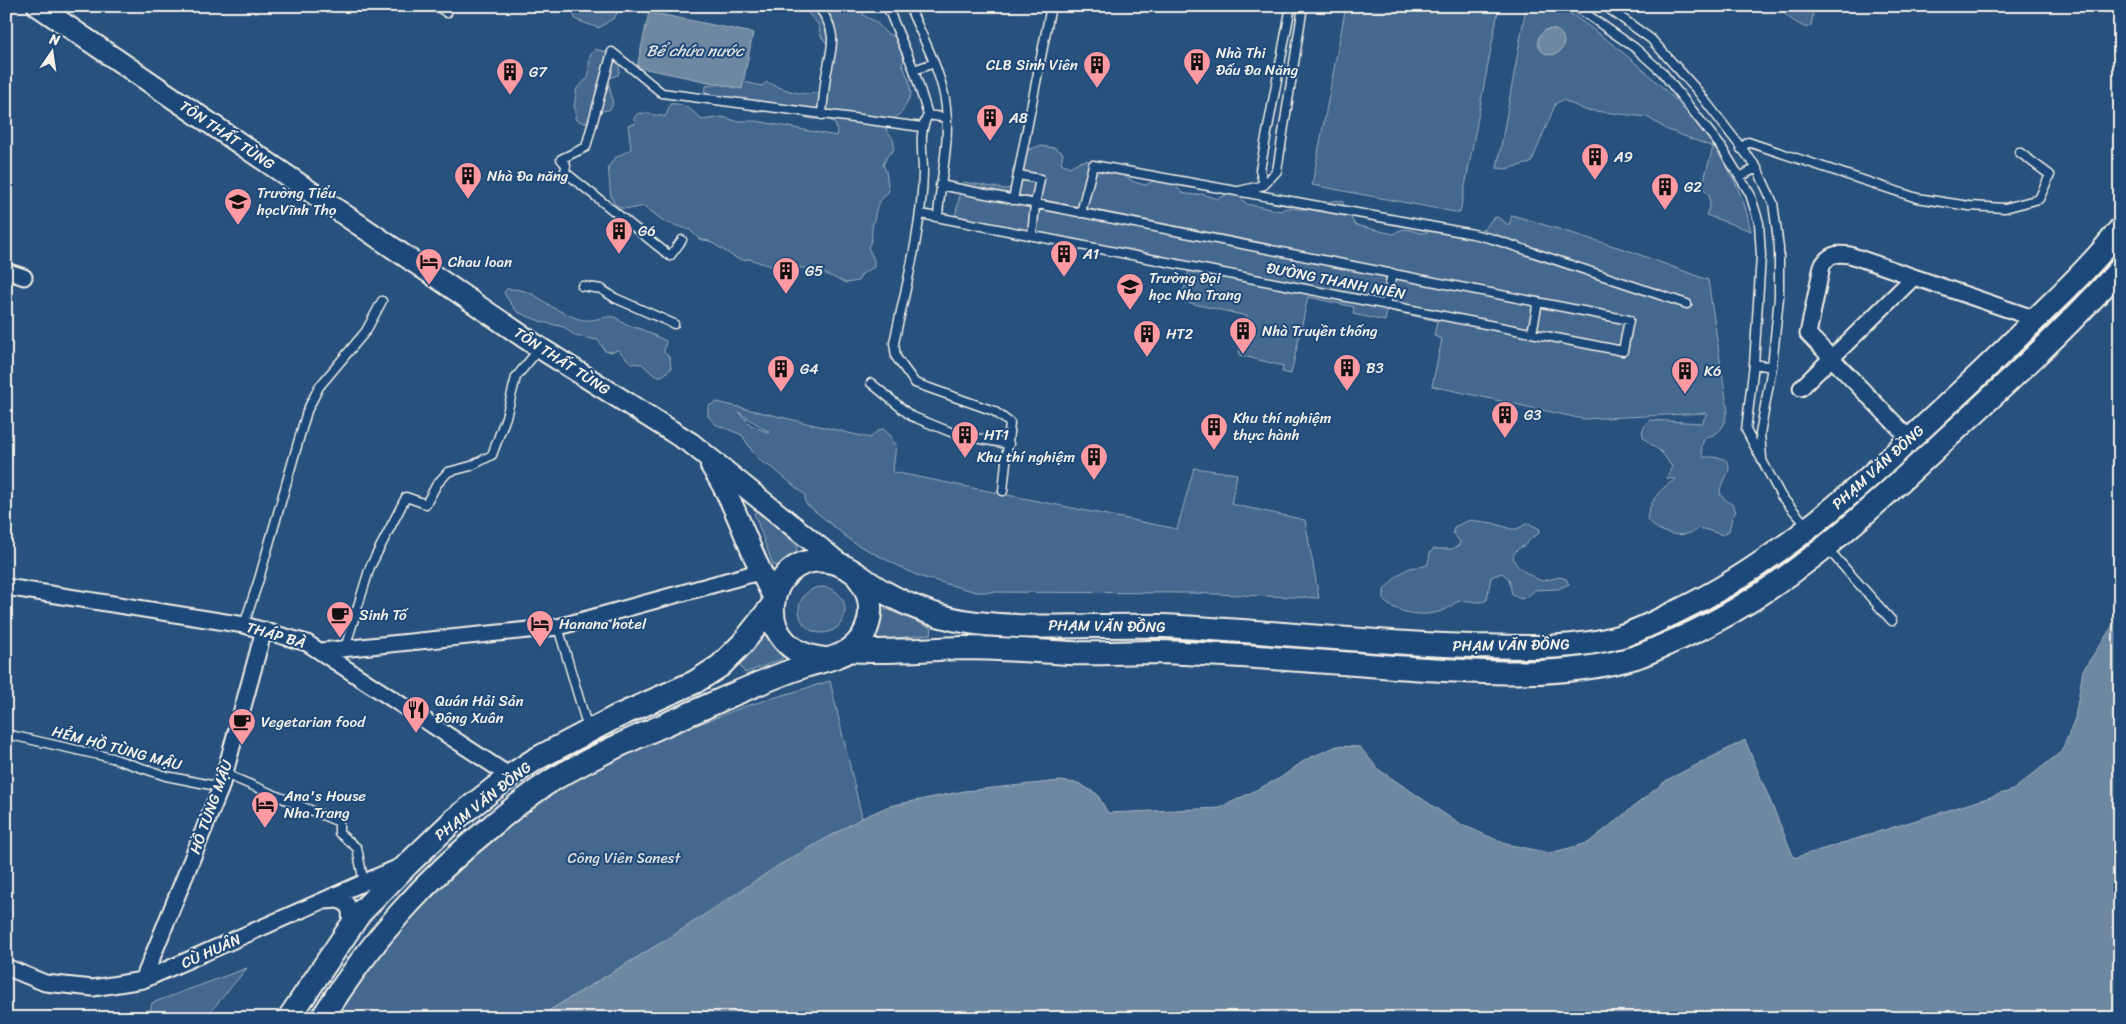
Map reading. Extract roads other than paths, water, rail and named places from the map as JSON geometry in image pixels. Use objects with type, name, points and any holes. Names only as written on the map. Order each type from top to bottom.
[{"type":"main road","name":"TÔN THẤT TÙNG","points":[[38,6],[540,348],[692,444],[847,568]]},
{"type":"main road","name":"PHẠM VĂN ĐỒNG","points":[[289,1018],[360,913],[454,820],[510,776],[536,759],[589,731],[695,682],[720,666],[742,644],[773,602],[780,582],[792,570],[807,562],[824,560],[847,568],[881,591],[909,605],[945,618],[977,623],[1162,626],[1432,645],[1518,647],[1578,644],[1618,637],[1654,623],[1733,583],[1809,528],[1910,439],[2036,319],[2074,281],[2120,229]]},
{"type":"main road","name":"PHẠM VĂN ĐỒNG","points":[[773,602],[773,620],[778,633],[798,653],[811,657],[833,657],[849,650],[877,653],[945,648],[1003,648],[1072,653],[1151,652],[1242,656],[1433,669],[1517,672],[1594,668],[1638,656],[1735,611],[1782,581],[1826,548],[2017,374],[2091,301],[2120,269]]},
{"type":"main road","name":"TÔN THẤT TÙNG","points":[[692,444],[712,466],[723,485],[773,602]]},
{"type":"main road","points":[[1809,528],[1826,548]]},
{"type":"main road","points":[[847,568],[864,584],[869,597],[871,612],[868,627],[860,640],[849,650]]},
{"type":"main road","points":[[693,713],[770,687],[837,669],[896,661],[958,656],[1072,653]]},
{"type":"main road","name":"PHẠM VĂN ĐỒNG","points":[[322,1018],[374,941],[423,887],[474,840],[522,801],[553,780],[636,736],[779,675],[825,658]]},
{"type":"street","points":[[1910,439],[1808,334],[1822,266],[1826,258],[1833,254],[1850,255],[2036,319]]},
{"type":"street","points":[[6,271],[24,278]]},
{"type":"street","points":[[1801,388],[1914,277]]},
{"type":"street","points":[[321,651],[558,627],[759,572]]},
{"type":"street","name":"THÁP BÀ","points":[[6,587],[244,625],[307,642],[510,776]]},
{"type":"street","name":"HỒ TÙNG MẬU","points":[[143,980],[223,781],[264,630]]},
{"type":"street","name":"CÙ HUÂN","points":[[6,967],[45,983],[93,988],[143,980],[408,864]]},
{"type":"street","points":[[322,902],[337,900],[346,903],[350,910],[351,926]]},
{"type":"lane","points":[[437,6],[447,13]]},
{"type":"lane","points":[[818,6],[832,30],[833,50],[826,77],[822,115]]},
{"type":"lane","points":[[887,6],[914,70],[928,115],[922,127],[921,214],[894,343],[896,357],[915,383],[994,410],[1010,422],[1003,492]]},
{"type":"lane","points":[[909,6],[934,63],[946,104],[945,157],[940,185],[938,217]]},
{"type":"lane","points":[[1013,200],[1051,6]]},
{"type":"lane","points":[[1264,185],[1260,170],[1281,68],[1291,6]]},
{"type":"lane","points":[[1237,191],[1264,185],[1277,172],[1303,6]]},
{"type":"lane","points":[[1575,6],[1609,28],[1662,72],[1722,148],[1741,176],[1750,194],[1759,223],[1762,256],[1754,364],[1746,430],[1781,496],[1809,528]]},
{"type":"lane","points":[[1605,6],[1651,39],[1696,90],[1757,168],[1773,203],[1779,248],[1779,297],[1772,367],[1760,434],[1762,462]]},
{"type":"lane","points":[[1609,28],[1618,15]]},
{"type":"lane","points":[[682,240],[670,256],[565,172],[566,165],[561,159],[586,146],[612,52],[662,93],[922,127]]},
{"type":"lane","points":[[914,70],[934,63]]},
{"type":"lane","points":[[1281,68],[1293,71]]},
{"type":"lane","points":[[1684,100],[1696,90]]},
{"type":"lane","points":[[928,115],[947,118]]},
{"type":"lane","points":[[1741,149],[1748,142],[1917,198],[1969,206],[2005,208],[2039,199],[2050,175],[2019,152]]},
{"type":"lane","points":[[1081,213],[1093,165],[1493,239],[1687,304]]},
{"type":"lane","points":[[1741,176],[1757,168]]},
{"type":"lane","points":[[1019,175],[1040,179],[1032,236]]},
{"type":"lane","name":"ĐƯỜNG THANH NIÊN","points":[[921,214],[1623,351],[1625,344],[1630,320],[940,185]]},
{"type":"lane","points":[[1386,305],[1392,273]]},
{"type":"lane","points":[[582,286],[601,289],[615,298],[674,324]]},
{"type":"lane","points":[[244,625],[307,411],[319,387],[366,331],[382,302]]},
{"type":"lane","points":[[1532,333],[1538,302]]},
{"type":"lane","points":[[345,648],[370,567],[406,497],[426,504],[437,484],[448,472],[471,466],[492,454],[506,416],[516,378],[540,348]]},
{"type":"lane","points":[[1754,364],[1772,367]]},
{"type":"lane","points":[[871,383],[911,416],[958,435],[1009,444]]},
{"type":"lane","points":[[1826,548],[1892,621]]},
{"type":"lane","points":[[558,627],[589,731]]},
{"type":"lane","name":"HẺM HỒ TÙNG MẬU","points":[[6,734],[112,758],[166,776],[223,781],[339,822],[339,834],[357,848],[364,883]]},
{"type":"water","name":"Bể chứa nước","points":[[649,12],[753,33],[742,89],[637,67]]},
{"type":"water","points":[[1551,29],[1560,33],[1564,42],[1560,51],[1551,55],[1542,51],[1538,42],[1542,33]]},
{"type":"water","points":[[2120,615],[2120,1018],[537,1018],[674,935],[779,865],[862,818],[889,806],[964,791],[1060,781],[1078,783],[1097,794],[1108,813],[1220,808],[1280,778],[1305,760],[1337,746],[1360,747],[1378,769],[1458,823],[1506,844],[1550,853],[1588,843],[1667,780],[1745,740],[1794,858],[2013,790],[2062,751],[2075,718],[2083,670]]},
{"type":"place","name":"Nhà Thi Đấu Đa Năng","points":[[1197,86]]},
{"type":"place","name":"CLB Sinh Viên","points":[[1097,89]]},
{"type":"place","name":"G7","points":[[510,96]]},
{"type":"place","name":"A8","points":[[990,142]]},
{"type":"place","name":"A9","points":[[1595,181]]},
{"type":"place","name":"Nhà Đa năng","points":[[468,200]]},
{"type":"place","name":"G2","points":[[1665,211]]},
{"type":"place","name":"Trường Tiểu họcVĩnh Thọ","points":[[238,226]]},
{"type":"place","name":"G6","points":[[619,255]]},
{"type":"place","name":"A1","points":[[1064,278]]},
{"type":"place","name":"Chau loan","points":[[429,286]]},
{"type":"place","name":"G5","points":[[786,295]]},
{"type":"place","name":"Trường Đại học Nha Trang","points":[[1130,311]]},
{"type":"place","name":"Nhà Truyền thống","points":[[1243,355]]},
{"type":"place","name":"HT2","points":[[1147,358]]},
{"type":"place","name":"B3","points":[[1347,392]]},
{"type":"place","name":"G4","points":[[781,393]]},
{"type":"place","name":"K6","points":[[1685,395]]},
{"type":"place","name":"G3","points":[[1505,439]]},
{"type":"place","name":"Khu thí nghiệm thực hành","points":[[1214,451]]},
{"type":"place","name":"HT1","points":[[965,459]]},
{"type":"place","name":"Khu thí nghiệm","points":[[1094,481]]},
{"type":"place","name":"Sinh Tố","points":[[340,639]]},
{"type":"place","name":"Hanana hotel","points":[[540,648]]},
{"type":"place","name":"Quán Hải Sản Đông Xuân","points":[[416,734]]},
{"type":"place","name":"Vegetarian food","points":[[242,746]]},
{"type":"place","name":"Ana's House Nha Trang","points":[[265,829]]},
{"type":"park label","name":"Công Viên Sanest","points":[[624,858]]}]
